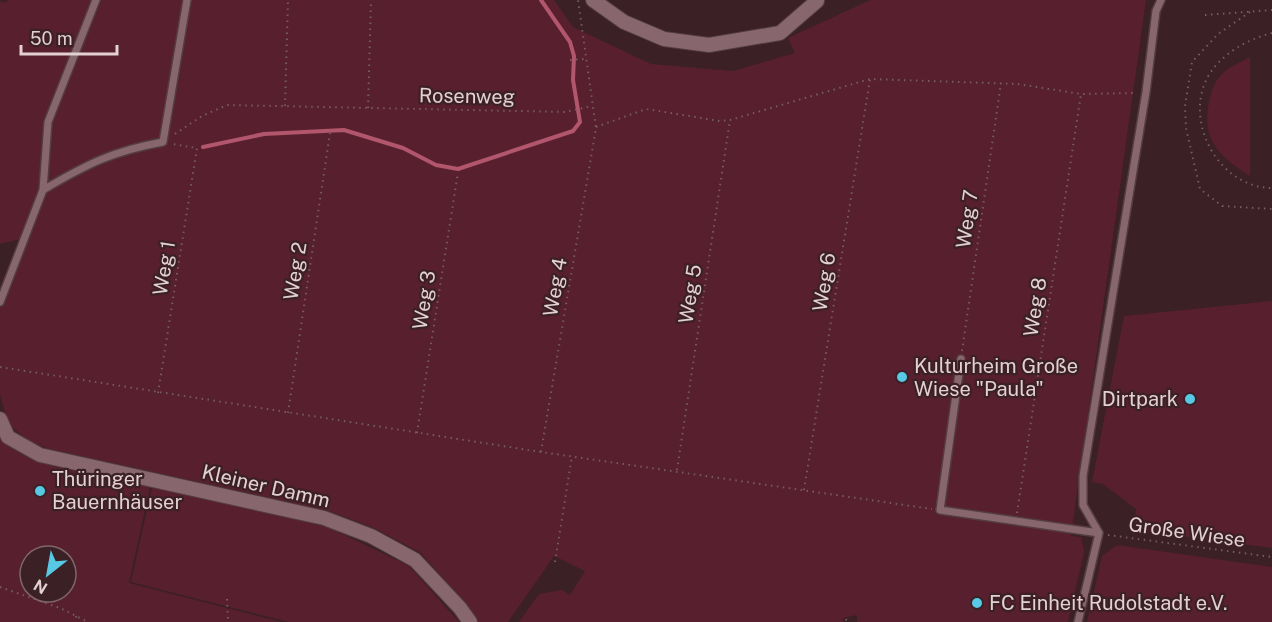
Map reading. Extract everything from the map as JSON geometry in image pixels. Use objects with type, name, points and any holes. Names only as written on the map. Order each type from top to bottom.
[{"type":"street","points":[[593,0],[624,22],[664,39],[709,45],[780,33],[817,1]]},
{"type":"street","name":"Kleiner Damm","points":[[0,419],[8,437],[40,455],[324,518],[371,536],[415,560],[460,608],[470,622]]},
{"type":"lane","points":[[0,302],[43,190],[48,122],[96,0]]},
{"type":"lane","points":[[43,190],[92,161],[137,147],[163,142],[187,0]]},
{"type":"lane","points":[[1078,622],[1099,533],[1083,505],[1083,476],[1146,92],[1156,11],[1161,0]]},
{"type":"lane","points":[[961,359],[940,510],[1015,523],[1099,533]]},
{"type":"path","points":[[285,106],[288,0]]},
{"type":"path","points":[[369,108],[371,0]]},
{"type":"path","points":[[578,0],[596,127],[646,109],[720,121],[730,120],[870,79],[1000,83],[1081,94],[1146,92]]},
{"type":"path","points":[[1206,15],[1272,10]]},
{"type":"path","points":[[1250,12],[1218,34],[1192,62],[1185,106],[1186,128],[1200,189],[1222,206],[1272,209]]},
{"type":"path","points":[[581,16],[586,20]]},
{"type":"path","points":[[1272,33],[1230,51],[1207,78],[1202,90],[1201,121],[1211,150],[1229,171],[1255,186],[1272,188]]},
{"type":"path","points":[[570,60],[586,59]]},
{"type":"path","name":"Weg 6","points":[[804,490],[870,79]]},
{"type":"path","name":"Weg 7","points":[[961,359],[1000,83]]},
{"type":"path","name":"Weg 8","points":[[1015,523],[1081,94]]},
{"type":"path","name":"Rosenweg","points":[[183,129],[202,116],[227,105],[565,112],[592,106]]},
{"type":"path","name":"Weg 5","points":[[677,471],[730,120]]},
{"type":"path","name":"Weg 4","points":[[541,452],[596,127]]},
{"type":"path","name":"Weg 2","points":[[288,413],[330,133]]},
{"type":"path","name":"Weg 1","points":[[158,393],[196,148],[163,142]]},
{"type":"path","name":"Weg 3","points":[[417,433],[458,172]]},
{"type":"path","points":[[0,367],[541,452],[940,510]]},
{"type":"path","points":[[555,562],[572,456]]},
{"type":"path","name":"Große Wiese","points":[[1099,533],[1272,557]]},
{"type":"path","points":[[0,586],[88,622]]},
{"type":"path","points":[[227,599],[228,622]]},
{"type":"path","points":[[76,616],[77,622]]},
{"type":"shaded area","points":[[8,0],[554,0],[573,27],[651,64],[733,71],[795,53],[788,38],[870,0],[1146,0],[1071,536],[1081,537],[1084,552],[1068,622],[857,622],[857,615],[843,618],[843,622],[519,622],[539,594],[562,590],[570,595],[585,571],[554,556],[508,622],[477,622],[466,604],[421,553],[372,527],[326,510],[49,449],[28,440],[8,424],[0,394],[0,288],[20,239],[0,244],[0,1],[6,3]]},
{"type":"shaded area","points":[[1250,57],[1250,176],[1230,162],[1215,146],[1208,127],[1207,116],[1211,94],[1217,80],[1228,69]]},
{"type":"shaded area","name":"Dirtpark","points":[[1272,301],[1272,548],[1134,530],[1136,509],[1103,484],[1092,482],[1124,316]]},
{"type":"shaded area","points":[[0,437],[12,447],[49,461],[93,472],[151,482],[129,583],[281,622],[0,622]]},
{"type":"shaded area","points":[[153,483],[330,528],[409,566],[459,622],[289,622],[131,582]]},
{"type":"shaded area","points":[[1117,545],[1272,567],[1272,622],[1087,622],[1102,556]]},
{"type":"waterway","points":[[203,147],[264,134],[344,130],[403,148],[436,165],[458,169],[573,131],[580,122],[573,80],[574,56],[570,42],[541,0]]},
{"type":"place","name":"Kulturheim Große Wiese \"Paula\"","points":[[902,377]]},
{"type":"place","name":"Dirtpark","points":[[1190,399]]},
{"type":"place","name":"Thüringer Bauernhäuser","points":[[40,491]]},
{"type":"place","name":"FC Einheit Rudolstadt e.V.","points":[[977,603]]}]
